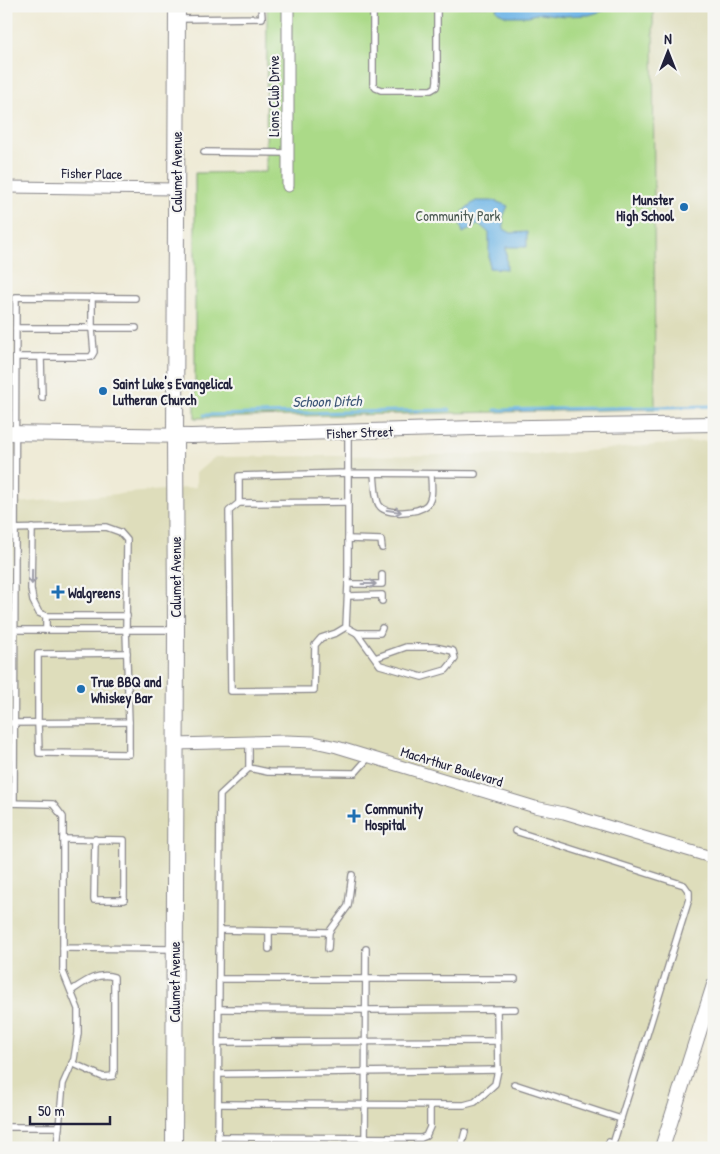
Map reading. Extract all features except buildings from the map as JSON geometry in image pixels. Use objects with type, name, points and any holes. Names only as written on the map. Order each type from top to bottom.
[{"type":"main road","name":"Calumet Avenue","points":[[174,1148],[176,630],[174,436],[177,13]]},
{"type":"street","name":"Lions Club Drive","points":[[288,6],[288,186]]},
{"type":"street","name":"Fisher Place","points":[[6,187],[176,189]]},
{"type":"street","name":"Fisher Street","points":[[11,432],[174,436],[714,424]]},
{"type":"street","name":"MacArthur Boulevard","points":[[175,744],[314,742],[369,756],[535,807],[564,813],[714,858]]},
{"type":"street","points":[[662,1148],[714,984]]},
{"type":"lane","points":[[177,13],[262,18],[261,6]]},
{"type":"lane","points":[[373,6],[374,84],[376,88],[381,90],[431,90],[436,87],[438,81],[438,6]]},
{"type":"lane","points":[[204,152],[288,153]]},
{"type":"lane","points":[[14,803],[15,529],[11,432],[16,357],[16,297],[135,298]]},
{"type":"lane","points":[[16,357],[91,357],[94,352],[92,297]]},
{"type":"lane","points":[[16,328],[136,328]]},
{"type":"lane","points":[[42,357],[42,398]]},
{"type":"lane","points":[[346,627],[348,596],[348,432]]},
{"type":"lane","points":[[239,503],[239,476],[348,473],[475,474]]},
{"type":"lane","points":[[374,474],[379,506],[397,512],[418,510],[427,504],[431,496],[431,474]]},
{"type":"lane","points":[[346,627],[321,638],[315,645],[314,690],[231,691],[229,511],[239,503],[348,502]]},
{"type":"lane","points":[[6,529],[106,527],[120,532],[127,540],[126,630],[127,653],[129,722],[129,754],[39,753],[38,654],[127,653]]},
{"type":"lane","points":[[32,528],[31,589],[33,601],[39,613],[46,616],[127,616]]},
{"type":"lane","points":[[348,539],[381,540],[382,548]]},
{"type":"lane","points":[[348,584],[382,584],[382,575]]},
{"type":"lane","points":[[348,596],[382,595],[382,601]]},
{"type":"lane","points":[[46,616],[46,630]]},
{"type":"lane","points":[[346,627],[358,633],[380,633],[382,628]]},
{"type":"lane","points":[[14,630],[176,630]]},
{"type":"lane","points":[[358,633],[374,658],[380,665],[422,677],[446,670],[455,659],[453,651],[435,647],[406,647],[374,658]]},
{"type":"lane","points":[[6,723],[129,722]]},
{"type":"lane","points":[[218,1148],[220,795],[249,768],[249,742]]},
{"type":"lane","points":[[249,768],[268,772],[355,773],[369,756]]},
{"type":"lane","points":[[6,803],[53,804],[63,817],[63,972],[78,1009],[78,1034],[72,1064],[63,1084],[57,1148]]},
{"type":"lane","points":[[515,831],[684,885],[689,892],[689,899],[621,1119],[610,1145]]},
{"type":"lane","points":[[63,839],[124,840],[124,900],[94,900],[95,840]]},
{"type":"lane","points":[[328,949],[329,932],[348,906],[352,875]]},
{"type":"lane","points":[[220,930],[329,932]]},
{"type":"lane","points":[[269,931],[269,949]]},
{"type":"lane","points":[[63,948],[175,949]]},
{"type":"lane","points":[[365,1148],[366,949]]},
{"type":"lane","points":[[71,991],[86,981],[100,976],[110,975],[114,977],[113,1076],[103,1077],[72,1064]]},
{"type":"lane","points":[[219,978],[515,979]]},
{"type":"lane","points":[[219,1009],[515,1010]]},
{"type":"lane","points":[[219,1104],[464,1105],[475,1102],[495,1084],[498,1070],[497,1010]]},
{"type":"lane","points":[[219,1042],[497,1041]]},
{"type":"lane","points":[[219,1074],[498,1070]]},
{"type":"lane","points":[[514,1084],[621,1119]]},
{"type":"lane","points":[[218,1137],[414,1139],[426,1136],[430,1127],[430,1105]]},
{"type":"lane","points":[[6,1127],[59,1127]]},
{"type":"lane","points":[[461,1148],[465,1132]]},
{"type":"shaded area","name":"Munster High School","points":[[653,6],[714,6],[714,408],[655,409]]},
{"type":"shaded area","points":[[714,440],[714,976],[661,1148],[6,1148],[6,504],[196,487],[196,473],[215,457],[542,455]]},
{"type":"green space","name":"Community Park","points":[[267,6],[653,6],[655,409],[195,418],[195,173],[266,172]]},
{"type":"water","points":[[501,6],[611,6],[609,9],[589,15],[564,16],[540,13],[528,16],[507,16],[498,12],[496,8]]},
{"type":"water","points":[[476,201],[495,201],[508,206],[503,217],[504,229],[511,233],[527,232],[527,247],[506,247],[507,269],[489,268],[489,233],[479,224],[463,233],[460,222],[462,214]]},
{"type":"waterway","name":"Schoon Ditch","points":[[495,410],[714,406]]},
{"type":"waterway","name":"Schoon Ditch","points":[[204,415],[450,410]]},
{"type":"place","name":"Munster High School","points":[[684,207]]},
{"type":"place","name":"Saint Luke's Evangelical Lutheran Church","points":[[103,391]]},
{"type":"place","name":"Walgreens","points":[[58,592]]},
{"type":"place","name":"True BBQ and Whiskey Bar","points":[[81,689]]},
{"type":"place","name":"Community Hospital","points":[[354,816]]}]
